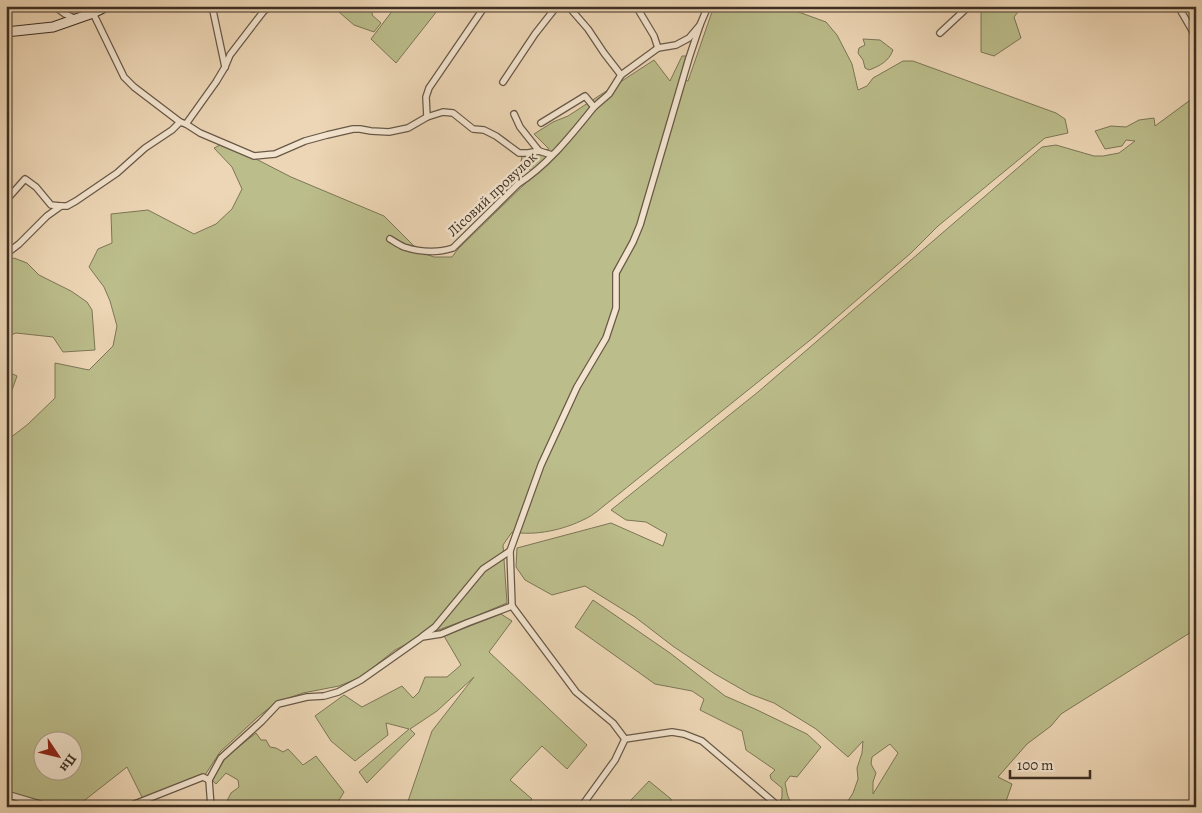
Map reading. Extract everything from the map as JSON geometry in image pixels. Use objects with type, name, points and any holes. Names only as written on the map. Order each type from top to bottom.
[{"type":"street","points":[[54,6],[76,19]]},
{"type":"street","points":[[6,32],[53,27],[107,6]]},
{"type":"street","points":[[212,6],[225,67]]},
{"type":"street","points":[[249,6],[253,9],[264,6]]},
{"type":"street","points":[[6,198],[25,179],[36,187],[51,205],[67,206],[117,173],[145,148],[183,123],[216,82],[230,55],[263,12],[270,6]]},
{"type":"street","points":[[427,117],[426,97],[429,88],[485,6]]},
{"type":"street","points":[[503,82],[535,34],[557,6]]},
{"type":"street","points":[[568,6],[588,29],[621,75]]},
{"type":"street","points":[[636,6],[654,36],[658,48]]},
{"type":"street","points":[[625,739],[612,723],[576,692],[512,606],[510,551],[541,465],[577,387],[606,338],[616,308],[616,273],[640,225],[691,50],[708,6]]},
{"type":"street","points":[[940,33],[969,6]]},
{"type":"street","points":[[1178,6],[1196,36]]},
{"type":"street","points":[[93,13],[124,77],[134,87],[183,123]]},
{"type":"street","points":[[541,123],[585,96],[594,107],[609,94],[621,75],[658,48],[676,45],[689,38],[700,25]]},
{"type":"street","name":"Лісовий провулок","points":[[390,239],[403,247],[420,250],[443,251],[453,248],[518,184],[530,176],[566,142],[594,107]]},
{"type":"street","name":"Лісовий провулок","points":[[183,123],[200,133],[254,156],[276,154],[305,141],[352,129],[389,132],[408,128],[427,117],[443,112],[453,113],[473,129],[484,130],[496,136],[518,153],[539,151],[520,127],[514,114]]},
{"type":"street","points":[[539,151],[552,155]]},
{"type":"street","points":[[6,254],[19,244],[47,216],[61,206]]},
{"type":"street","points":[[211,807],[209,780],[221,758],[278,704],[307,696],[324,696],[338,692],[361,680],[435,627],[483,569],[510,551]]},
{"type":"street","points":[[422,637],[441,634],[512,606]]},
{"type":"street","points":[[625,739],[672,732],[684,734],[702,741],[776,805],[781,807]]},
{"type":"street","points":[[581,807],[615,760],[625,739]]},
{"type":"street","points":[[127,807],[204,777],[209,780]]},
{"type":"street","points":[[6,794],[50,807]]},
{"type":"green space","points":[[332,6],[373,6],[372,15],[381,23],[374,32],[354,25]]},
{"type":"green space","points":[[396,6],[441,6],[396,63],[371,39]]},
{"type":"green space","points":[[714,6],[782,6],[826,22],[837,35],[852,64],[858,90],[867,86],[873,78],[903,61],[913,61],[1056,113],[1065,119],[1068,133],[1045,138],[938,226],[911,253],[814,337],[595,513],[577,523],[559,529],[540,533],[512,532],[503,545],[507,603],[422,636],[395,650],[361,677],[339,686],[303,693],[277,702],[220,752],[205,775],[143,799],[127,767],[76,807],[6,807],[6,441],[27,425],[55,398],[55,363],[89,370],[113,346],[117,326],[110,301],[104,287],[89,267],[98,249],[112,243],[111,214],[148,210],[194,234],[216,224],[232,209],[242,189],[232,167],[214,148],[220,145],[384,216],[420,252],[434,257],[452,257],[535,174],[521,162],[522,155],[549,149],[534,134],[553,122],[568,116],[654,60],[670,81],[682,56],[686,56],[680,78],[688,81]]},
{"type":"green space","points":[[982,6],[1022,7],[1014,17],[1021,38],[994,56],[981,52]]},
{"type":"green space","points":[[863,39],[880,40],[893,50],[884,63],[869,70],[865,68],[863,60],[858,53],[859,48],[865,45]]},
{"type":"green space","points":[[1193,98],[1196,103],[1196,629],[1061,714],[1051,726],[1027,744],[998,777],[1012,784],[1004,807],[844,807],[853,793],[858,779],[857,768],[862,753],[863,741],[848,757],[816,729],[774,703],[750,694],[715,674],[674,647],[635,617],[585,586],[552,595],[525,580],[516,567],[517,548],[611,523],[663,546],[667,534],[646,522],[626,520],[611,510],[758,392],[1042,147],[1056,145],[1094,156],[1103,156],[1119,153],[1135,141],[1126,140],[1122,146],[1105,149],[1095,131],[1111,126],[1126,127],[1139,120],[1154,118],[1155,126]],"holes":[[[890,744],[898,753],[873,794],[873,782],[876,773],[871,764],[872,757]]]},
{"type":"green space","points":[[14,258],[27,263],[39,275],[71,291],[87,302],[92,310],[95,350],[63,352],[53,337],[16,333],[6,337],[6,261]]},
{"type":"green space","points":[[6,371],[17,376],[6,407]]},
{"type":"green space","points":[[593,600],[670,653],[725,696],[807,734],[821,747],[797,777],[790,776],[785,783],[789,799],[798,807],[780,807],[782,788],[771,779],[770,775],[775,770],[746,750],[742,731],[700,710],[704,699],[692,691],[655,684],[575,627]]},
{"type":"green space","points":[[501,614],[512,621],[489,652],[587,745],[567,769],[542,746],[510,780],[532,799],[526,807],[504,807],[499,804],[497,807],[406,807],[432,731],[474,677],[437,711],[410,729],[415,734],[367,783],[359,772],[409,729],[386,723],[388,735],[355,761],[331,741],[315,716],[344,695],[362,707],[402,686],[413,698],[419,692],[425,677],[447,677],[461,665],[444,636]]},
{"type":"green space","points":[[256,733],[261,740],[266,740],[270,747],[283,752],[288,749],[303,765],[316,756],[344,792],[338,802],[330,807],[245,807],[241,804],[239,807],[224,807],[231,793],[239,787],[238,780],[226,773],[216,784],[212,780],[226,757]]},
{"type":"green space","points":[[649,781],[671,799],[674,807],[636,807],[631,800]]}]
